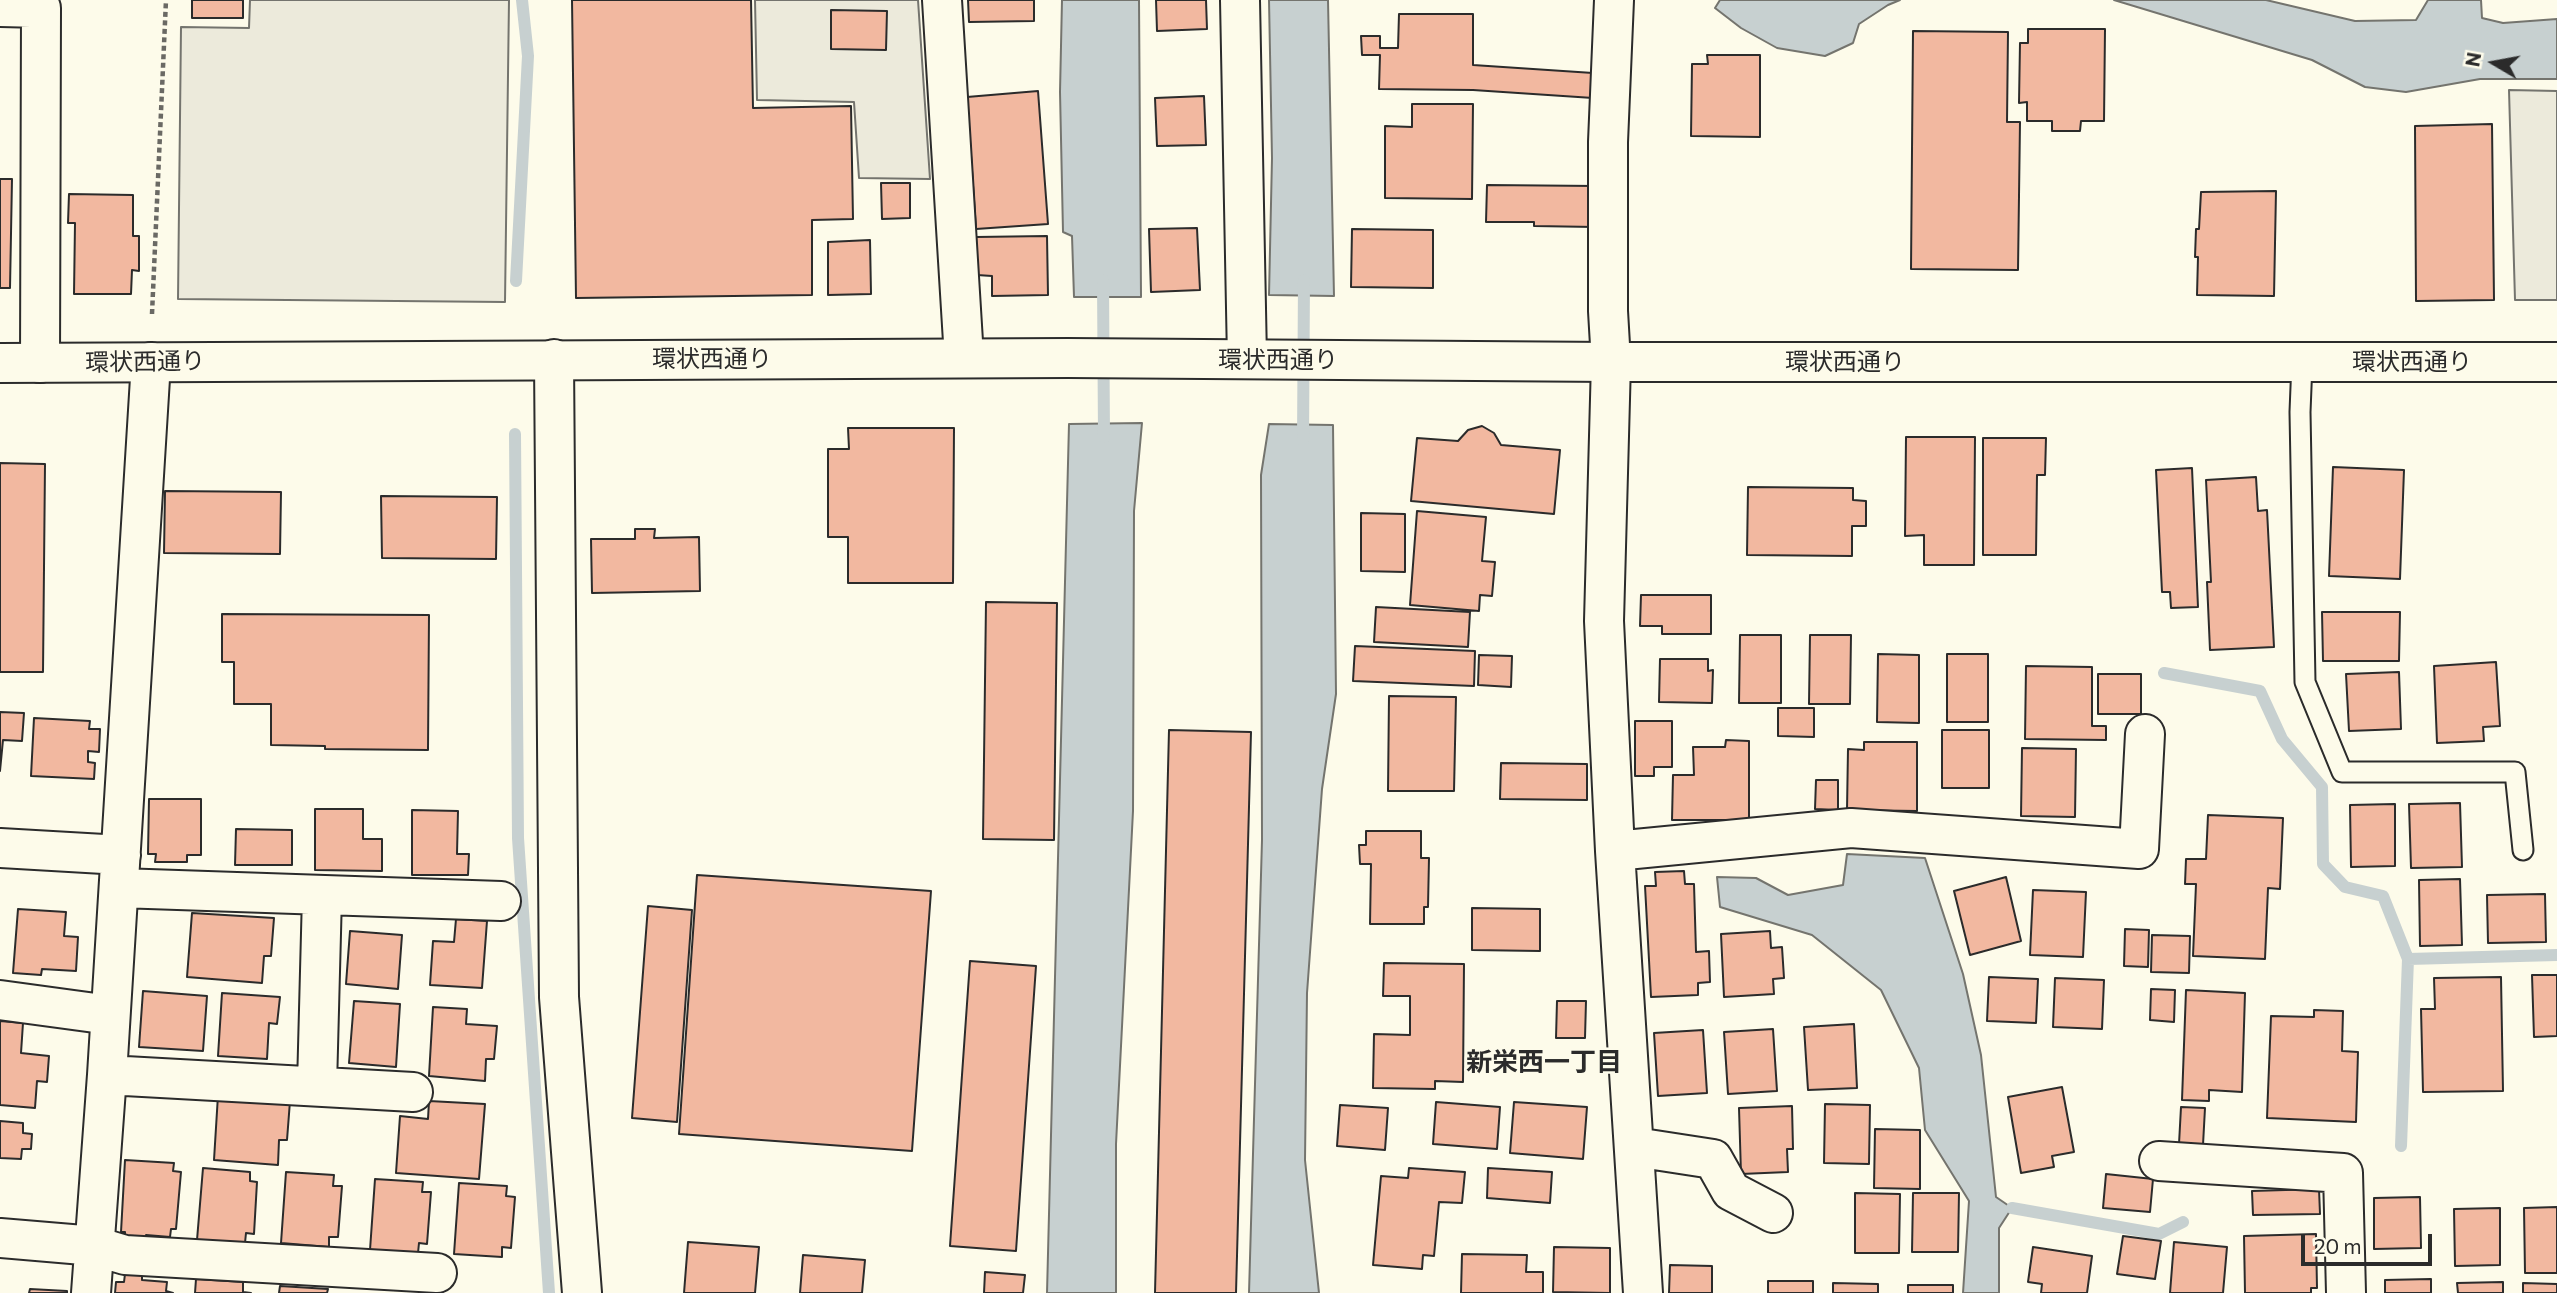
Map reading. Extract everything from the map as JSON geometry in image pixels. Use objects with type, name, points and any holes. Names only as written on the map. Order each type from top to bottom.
[{"type":"main road","points":[[942,0],[964,358]]},
{"type":"main road","points":[[1240,0],[1258,360]]},
{"type":"main road","points":[[1614,0],[1608,142],[1608,311],[1611,362],[1604,621],[1615,851],[1643,1293]]},
{"type":"main road","points":[[0,7],[41,8],[40,363]]},
{"type":"main road","name":"環状西通り","points":[[0,363],[964,358],[1611,362],[2557,362]]},
{"type":"main road","points":[[554,359],[559,997],[582,1293]]},
{"type":"main road","points":[[91,1293],[151,362]]},
{"type":"main road","points":[[1615,851],[1851,828],[2138,849],[2146,734]]},
{"type":"main road","points":[[0,848],[120,872],[322,895],[501,901]]},
{"type":"main road","points":[[317,1086],[322,895]]},
{"type":"main road","points":[[0,1000],[110,1015]]},
{"type":"main road","points":[[107,1075],[413,1091]]},
{"type":"main road","points":[[1635,1147],[1713,1159],[1731,1191],[1773,1213]]},
{"type":"main road","points":[[2159,1161],[2343,1173],[2346,1293]]},
{"type":"main road","points":[[0,1238],[95,1246],[125,1255],[437,1273]]},
{"type":"lane","points":[[2302,362],[2300,412],[2305,682],[2342,772],[2515,772],[2523,850]]},
{"type":"path","points":[[152,314],[166,0]]},
{"type":"shaded area","points":[[250,0],[509,0],[505,302],[178,299],[181,27],[249,28]]},
{"type":"shaded area","points":[[755,0],[918,0],[930,179],[859,178],[854,102],[757,100]]},
{"type":"shaded area","points":[[1062,0],[1139,0],[1141,297],[1074,297],[1072,236],[1063,232],[1060,92]]},
{"type":"shaded area","points":[[1269,0],[1328,0],[1334,296],[1269,295],[1272,158]]},
{"type":"shaded area","points":[[1720,0],[1900,0],[1859,24],[1853,43],[1825,56],[1777,48],[1741,28],[1715,8]]},
{"type":"shaded area","points":[[2114,0],[2266,0],[2355,21],[2416,20],[2428,0],[2481,0],[2482,18],[2503,23],[2557,19],[2557,79],[2480,79],[2406,92],[2365,87],[2312,60]]},
{"type":"shaded area","points":[[2509,90],[2557,91],[2557,300],[2515,300]]},
{"type":"shaded area","points":[[1142,423],[1134,511],[1133,811],[1116,1144],[1116,1293],[1047,1293],[1069,424]]},
{"type":"shaded area","points":[[1269,424],[1333,425],[1336,694],[1322,789],[1307,993],[1305,1160],[1319,1293],[1249,1293],[1262,840],[1261,475]]},
{"type":"shaded area","points":[[1847,854],[1925,858],[1963,974],[1981,1055],[1996,1197],[2012,1208],[1999,1228],[1999,1293],[1963,1293],[1969,1201],[1925,1130],[1919,1068],[1881,990],[1812,935],[1720,907],[1717,877],[1756,878],[1788,895],[1843,885]]},
{"type":"building","points":[[192,0],[243,0],[243,18],[192,18]]},
{"type":"building","points":[[572,0],[751,0],[753,108],[851,106],[853,219],[812,220],[812,295],[576,298]]},
{"type":"building","points":[[968,0],[1034,0],[1034,21],[969,22]]},
{"type":"building","points":[[1156,0],[1206,0],[1207,29],[1157,31]]},
{"type":"building","points":[[831,10],[887,11],[886,50],[831,49]]},
{"type":"building","points":[[1399,14],[1473,14],[1473,65],[1593,73],[1593,98],[1473,90],[1379,89],[1380,55],[1362,55],[1361,36],[1380,36],[1380,48],[1398,48]]},
{"type":"building","points":[[2028,29],[2105,29],[2104,121],[2081,121],[2080,131],[2052,131],[2052,121],[2027,121],[2027,102],[2019,103],[2020,43],[2028,43]]},
{"type":"building","points":[[1913,31],[2008,32],[2007,122],[2020,122],[2018,270],[1911,269]]},
{"type":"building","points":[[1707,55],[1760,55],[1760,137],[1691,136],[1692,64],[1708,64]]},
{"type":"building","points":[[1038,91],[1048,224],[976,229],[967,97]]},
{"type":"building","points":[[1204,96],[1206,145],[1157,146],[1155,98]]},
{"type":"building","points":[[1412,104],[1473,104],[1472,199],[1385,198],[1385,126],[1412,127]]},
{"type":"building","points":[[2492,124],[2494,300],[2416,301],[2415,126]]},
{"type":"building","points":[[0,179],[12,179],[10,288],[0,288]]},
{"type":"building","points":[[881,183],[910,183],[910,218],[882,219]]},
{"type":"building","points":[[1487,185],[1596,186],[1595,227],[1534,226],[1534,222],[1486,222]]},
{"type":"building","points":[[2276,191],[2274,296],[2197,295],[2196,229],[2199,229],[2201,192]]},
{"type":"building","points":[[69,194],[133,195],[133,236],[139,236],[139,271],[132,270],[131,294],[74,294],[75,223],[68,223]]},
{"type":"building","points":[[1197,228],[1200,290],[1151,292],[1149,229]]},
{"type":"building","points":[[1352,229],[1433,230],[1433,288],[1351,287]]},
{"type":"building","points":[[1047,236],[1048,295],[992,296],[992,276],[977,275],[976,237]]},
{"type":"building","points":[[870,240],[871,294],[828,295],[828,242]]},
{"type":"building","points":[[1482,426],[1494,433],[1501,445],[1560,450],[1554,514],[1411,501],[1417,438],[1458,441],[1468,430]]},
{"type":"building","points":[[848,428],[954,428],[953,583],[848,583],[848,537],[828,537],[828,449],[849,449]]},
{"type":"building","points":[[1906,437],[1975,437],[1974,565],[1924,565],[1924,535],[1905,536]]},
{"type":"building","points":[[1983,438],[2046,438],[2045,475],[2037,475],[2036,555],[1983,555]]},
{"type":"building","points":[[0,463],[45,464],[43,672],[0,672]]},
{"type":"building","points":[[2333,467],[2404,470],[2400,579],[2329,576]]},
{"type":"building","points":[[2192,468],[2198,607],[2171,608],[2170,592],[2162,592],[2156,470]]},
{"type":"building","points":[[2256,477],[2258,511],[2267,510],[2274,647],[2210,650],[2207,582],[2211,582],[2206,480]]},
{"type":"building","points":[[1748,487],[1853,488],[1853,500],[1866,501],[1866,526],[1852,526],[1852,556],[1747,555]]},
{"type":"building","points":[[165,491],[281,492],[280,554],[164,553]]},
{"type":"building","points":[[381,496],[497,497],[496,559],[382,558]]},
{"type":"building","points":[[1417,511],[1486,517],[1482,561],[1495,562],[1492,596],[1480,595],[1479,611],[1410,605]]},
{"type":"building","points":[[1361,513],[1405,514],[1405,572],[1361,571]]},
{"type":"building","points":[[635,529],[655,529],[654,538],[699,537],[700,591],[592,593],[591,539],[635,539]]},
{"type":"building","points":[[1641,595],[1711,595],[1711,634],[1662,634],[1662,626],[1640,626]]},
{"type":"building","points":[[986,602],[1057,603],[1054,840],[983,839]]},
{"type":"building","points":[[1376,607],[1470,612],[1468,647],[1374,642]]},
{"type":"building","points":[[2322,612],[2400,612],[2399,661],[2323,661]]},
{"type":"building","points":[[222,614],[429,615],[428,750],[325,749],[325,746],[271,745],[271,704],[234,704],[234,662],[222,662]]},
{"type":"building","points":[[1740,635],[1781,635],[1781,703],[1739,703]]},
{"type":"building","points":[[1810,635],[1851,635],[1850,704],[1809,704]]},
{"type":"building","points":[[1355,646],[1475,651],[1474,686],[1353,681]]},
{"type":"building","points":[[1878,654],[1919,655],[1919,723],[1877,722]]},
{"type":"building","points":[[1947,654],[1988,654],[1988,722],[1947,722]]},
{"type":"building","points":[[1479,655],[1512,656],[1511,687],[1478,685]]},
{"type":"building","points":[[1660,659],[1708,659],[1708,671],[1713,670],[1712,703],[1659,702]]},
{"type":"building","points":[[2496,662],[2500,726],[2483,727],[2484,741],[2437,743],[2434,666]]},
{"type":"building","points":[[2026,666],[2092,667],[2092,726],[2106,726],[2106,740],[2025,739]]},
{"type":"building","points":[[2399,672],[2401,729],[2349,731],[2346,674]]},
{"type":"building","points":[[2098,674],[2141,674],[2141,714],[2098,714]]},
{"type":"building","points":[[1389,696],[1456,697],[1454,791],[1388,791]]},
{"type":"building","points":[[1778,708],[1814,708],[1814,737],[1778,736]]},
{"type":"building","points":[[0,712],[24,713],[22,741],[3,740],[0,771]]},
{"type":"building","points":[[34,718],[90,721],[89,729],[100,729],[99,752],[88,751],[88,762],[95,763],[94,779],[31,776]]},
{"type":"building","points":[[1635,721],[1672,721],[1672,767],[1654,767],[1654,776],[1635,776]]},
{"type":"building","points":[[1169,730],[1251,732],[1236,1293],[1155,1293]]},
{"type":"building","points":[[1942,730],[1989,730],[1989,788],[1942,788]]},
{"type":"building","points":[[1726,740],[1749,741],[1749,820],[1672,820],[1673,775],[1694,775],[1693,747],[1725,747]]},
{"type":"building","points":[[1864,742],[1917,742],[1917,811],[1847,810],[1848,749],[1864,750]]},
{"type":"building","points":[[2022,748],[2076,749],[2075,817],[2021,816]]},
{"type":"building","points":[[1501,763],[1587,764],[1587,800],[1500,799]]},
{"type":"building","points":[[1816,780],[1838,780],[1838,810],[1815,809]]},
{"type":"building","points":[[149,799],[201,799],[201,855],[187,855],[187,862],[155,862],[156,854],[148,854]]},
{"type":"building","points":[[2460,803],[2462,867],[2411,868],[2409,804]]},
{"type":"building","points":[[2395,804],[2395,866],[2351,867],[2350,805]]},
{"type":"building","points":[[315,809],[363,809],[363,839],[382,839],[382,871],[315,870]]},
{"type":"building","points":[[412,810],[458,811],[457,854],[469,854],[468,875],[412,875]]},
{"type":"building","points":[[2208,815],[2283,818],[2280,889],[2268,888],[2265,959],[2193,956],[2196,884],[2185,884],[2186,859],[2206,859]]},
{"type":"building","points":[[236,829],[292,830],[292,865],[235,865]]},
{"type":"building","points":[[1366,831],[1421,831],[1421,858],[1429,858],[1428,907],[1424,907],[1424,924],[1370,924],[1371,864],[1360,864],[1359,845],[1366,845]]},
{"type":"building","points":[[1684,871],[1685,884],[1694,884],[1696,952],[1709,951],[1710,982],[1698,983],[1698,995],[1651,997],[1645,886],[1656,886],[1655,872]]},
{"type":"building","points":[[697,875],[931,891],[912,1151],[679,1134]]},
{"type":"building","points":[[2006,877],[2021,941],[1970,955],[1954,891]]},
{"type":"building","points":[[2460,879],[2462,945],[2420,946],[2419,880]]},
{"type":"building","points":[[2033,890],[2086,892],[2083,957],[2030,955]]},
{"type":"building","points":[[2545,894],[2546,942],[2488,943],[2487,895]]},
{"type":"building","points":[[648,906],[692,910],[677,1122],[632,1118]]},
{"type":"building","points":[[1472,908],[1540,909],[1540,951],[1472,950]]},
{"type":"building","points":[[18,909],[66,912],[64,936],[78,937],[76,971],[42,969],[41,975],[13,973]]},
{"type":"building","points":[[192,913],[274,918],[271,956],[264,956],[262,983],[187,977]]},
{"type":"building","points":[[456,919],[487,921],[482,988],[430,985],[433,941],[454,942]]},
{"type":"building","points":[[2125,929],[2149,930],[2148,967],[2124,966]]},
{"type":"building","points":[[350,931],[402,935],[398,989],[346,984]]},
{"type":"building","points":[[1770,931],[1771,948],[1782,947],[1784,978],[1773,979],[1774,994],[1724,997],[1721,934]]},
{"type":"building","points":[[2152,935],[2190,936],[2189,973],[2151,972]]},
{"type":"building","points":[[970,961],[1036,966],[1016,1251],[950,1246]]},
{"type":"building","points":[[1384,963],[1464,964],[1463,1082],[1435,1081],[1435,1089],[1373,1088],[1374,1034],[1410,1035],[1410,996],[1383,996]]},
{"type":"building","points":[[2532,975],[2557,975],[2557,1036],[2534,1037]]},
{"type":"building","points":[[1989,977],[2038,979],[2036,1023],[1987,1021]]},
{"type":"building","points":[[2501,977],[2503,1091],[2423,1092],[2421,1009],[2435,1009],[2434,978]]},
{"type":"building","points":[[2055,978],[2104,980],[2102,1029],[2053,1027]]},
{"type":"building","points":[[2151,989],[2175,990],[2174,1022],[2150,1020]]},
{"type":"building","points":[[2186,990],[2245,993],[2242,1092],[2209,1090],[2209,1101],[2182,1100]]},
{"type":"building","points":[[143,991],[207,996],[203,1051],[139,1047]]},
{"type":"building","points":[[222,993],[280,997],[277,1024],[269,1023],[267,1059],[218,1056]]},
{"type":"building","points":[[354,1001],[400,1004],[396,1067],[349,1063]]},
{"type":"building","points":[[1557,1001],[1586,1001],[1585,1038],[1556,1038]]},
{"type":"building","points":[[433,1007],[467,1009],[466,1024],[497,1026],[494,1059],[486,1059],[485,1081],[429,1076]]},
{"type":"building","points":[[2314,1010],[2343,1011],[2342,1051],[2358,1052],[2356,1122],[2267,1118],[2271,1016],[2314,1017]]},
{"type":"building","points":[[0,1021],[23,1023],[21,1053],[49,1056],[47,1082],[37,1081],[35,1108],[0,1105]]},
{"type":"building","points":[[1854,1024],[1857,1088],[1808,1090],[1804,1027]]},
{"type":"building","points":[[1773,1029],[1777,1091],[1728,1094],[1724,1032]]},
{"type":"building","points":[[1703,1030],[1707,1093],[1658,1096],[1654,1033]]},
{"type":"building","points":[[2062,1087],[2074,1152],[2052,1156],[2054,1167],[2021,1173],[2008,1097]]},
{"type":"building","points":[[218,1095],[290,1101],[287,1140],[279,1140],[278,1165],[214,1160]]},
{"type":"building","points":[[429,1101],[485,1104],[479,1179],[396,1173],[400,1116],[428,1119]]},
{"type":"building","points":[[1436,1102],[1500,1107],[1497,1149],[1433,1144]]},
{"type":"building","points":[[1514,1102],[1587,1107],[1583,1159],[1510,1153]]},
{"type":"building","points":[[1825,1104],[1870,1105],[1869,1164],[1824,1163]]},
{"type":"building","points":[[1340,1105],[1388,1108],[1385,1150],[1337,1146]]},
{"type":"building","points":[[1792,1106],[1793,1149],[1787,1149],[1788,1172],[1741,1174],[1739,1108]]},
{"type":"building","points":[[2181,1107],[2205,1108],[2203,1145],[2179,1144]]},
{"type":"building","points":[[0,1121],[23,1123],[23,1133],[32,1134],[31,1149],[22,1149],[21,1159],[0,1158]]},
{"type":"building","points":[[1875,1129],[1920,1130],[1920,1189],[1874,1188]]},
{"type":"building","points":[[125,1160],[174,1163],[173,1171],[181,1172],[176,1229],[171,1229],[170,1237],[125,1237],[125,1232],[121,1232]]},
{"type":"building","points":[[203,1168],[250,1172],[250,1181],[257,1182],[254,1234],[246,1233],[245,1243],[197,1240]]},
{"type":"building","points":[[1409,1168],[1465,1172],[1462,1203],[1439,1202],[1434,1256],[1423,1255],[1422,1269],[1373,1265],[1381,1176],[1408,1178]]},
{"type":"building","points":[[1488,1168],[1552,1172],[1550,1203],[1487,1198]]},
{"type":"building","points":[[286,1172],[334,1175],[333,1186],[342,1186],[338,1237],[329,1237],[329,1247],[281,1243]]},
{"type":"building","points":[[2106,1174],[2153,1179],[2150,1212],[2103,1208]]},
{"type":"building","points":[[375,1179],[423,1182],[422,1192],[431,1192],[427,1244],[419,1243],[418,1253],[370,1250]]},
{"type":"building","points":[[459,1183],[507,1186],[506,1196],[515,1197],[511,1248],[502,1247],[502,1257],[454,1254]]},
{"type":"building","points":[[2319,1189],[2320,1214],[2253,1215],[2252,1191]]},
{"type":"building","points":[[1855,1193],[1900,1194],[1899,1253],[1855,1253]]},
{"type":"building","points":[[1913,1193],[1959,1193],[1958,1252],[1912,1252]]},
{"type":"building","points":[[2420,1197],[2421,1248],[2374,1249],[2374,1198]]},
{"type":"building","points":[[2557,1207],[2557,1273],[2525,1273],[2524,1208]]},
{"type":"building","points":[[2500,1208],[2500,1265],[2455,1266],[2454,1209]]},
{"type":"building","points":[[2316,1234],[2317,1288],[2311,1288],[2311,1293],[2245,1293],[2244,1236]]},
{"type":"building","points":[[2123,1236],[2161,1241],[2155,1279],[2117,1274]]},
{"type":"building","points":[[688,1242],[759,1247],[755,1293],[684,1293]]},
{"type":"building","points":[[2174,1242],[2227,1247],[2223,1293],[2170,1293]]},
{"type":"building","points":[[1554,1247],[1610,1248],[1610,1293],[1553,1292]]},
{"type":"building","points":[[2033,1247],[2092,1256],[2087,1293],[2041,1293],[2042,1284],[2028,1282]]},
{"type":"building","points":[[1462,1254],[1527,1255],[1526,1272],[1543,1272],[1543,1293],[1461,1293]]},
{"type":"building","points":[[803,1255],[865,1260],[862,1293],[800,1293]]},
{"type":"building","points":[[1670,1265],[1712,1266],[1712,1293],[1669,1293]]},
{"type":"building","points":[[985,1272],[1025,1275],[1023,1293],[984,1293]]},
{"type":"building","points":[[125,1274],[142,1275],[142,1280],[167,1282],[166,1291],[173,1293],[115,1293],[116,1282],[124,1282]]},
{"type":"building","points":[[196,1279],[243,1282],[243,1292],[251,1293],[195,1293]]},
{"type":"building","points":[[2431,1279],[2431,1293],[2385,1293],[2385,1280]]},
{"type":"building","points":[[1768,1281],[1813,1281],[1813,1293],[1768,1293]]},
{"type":"building","points":[[2503,1282],[2503,1293],[2458,1293],[2457,1283]]},
{"type":"building","points":[[1833,1283],[1878,1284],[1878,1293],[1833,1293]]},
{"type":"building","points":[[2523,1283],[2557,1284],[2557,1293],[2523,1293]]},
{"type":"building","points":[[1908,1285],[1953,1285],[1953,1293],[1908,1293]]},
{"type":"building","points":[[280,1286],[328,1289],[327,1293],[279,1293]]},
{"type":"building","points":[[30,1289],[67,1291],[67,1293],[29,1293]]},
{"type":"waterway","points":[[516,281],[528,56],[522,0]]},
{"type":"waterway","points":[[1103,280],[1104,437]]},
{"type":"waterway","points":[[1303,441],[1304,280]]},
{"type":"waterway","points":[[515,434],[518,838],[549,1293]]},
{"type":"waterway","points":[[2164,673],[2260,691],[2282,739],[2322,787],[2323,864],[2345,887],[2383,896],[2408,959],[2557,955]]},
{"type":"waterway","points":[[2401,1146],[2408,959]]},
{"type":"waterway","points":[[2012,1208],[2159,1234],[2183,1222]]},
{"type":"district","name":"新栄西一丁目","points":[[1544,1062]]}]
